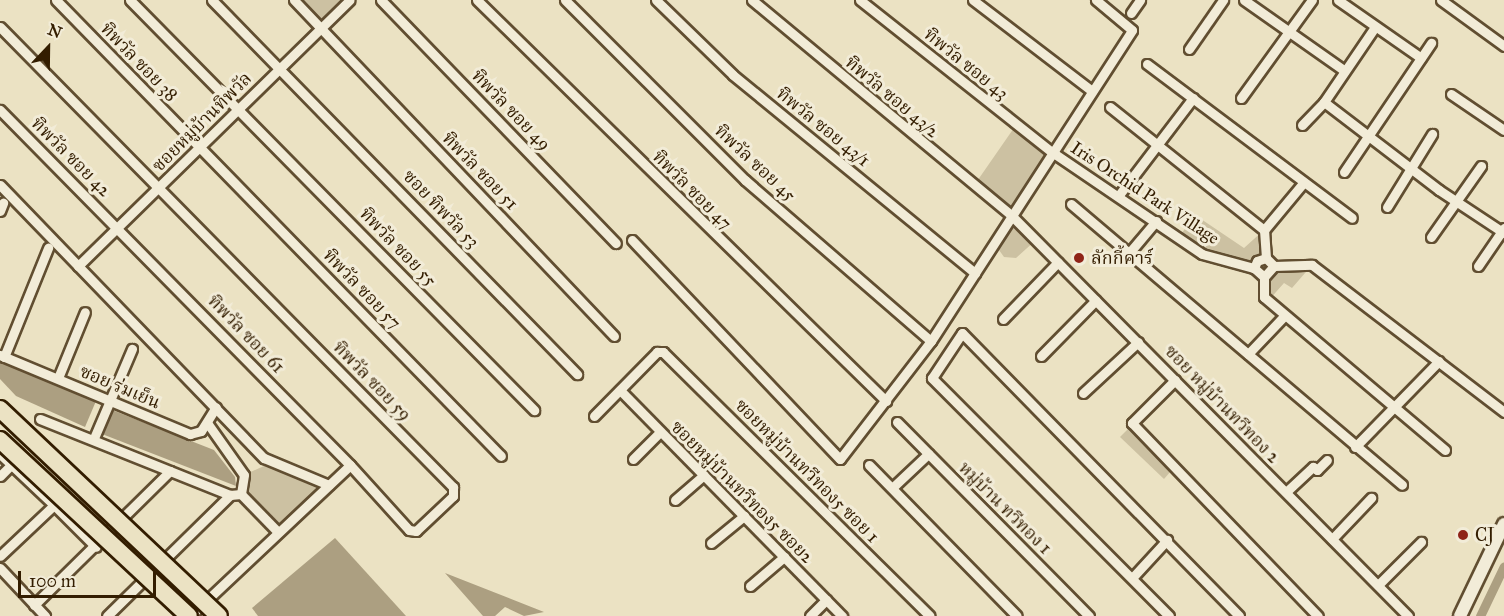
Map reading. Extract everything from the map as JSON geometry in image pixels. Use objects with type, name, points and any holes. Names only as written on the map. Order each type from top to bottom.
[{"type":"highway","points":[[0,409],[219,616]]},
{"type":"highway","points":[[0,440],[190,616]]},
{"type":"street","name":"ทิพวัล ซอย 38","points":[[56,0],[199,146]]},
{"type":"street","name":"ทิพวัล ซอย 55","points":[[130,0],[239,108],[534,410]]},
{"type":"street","name":"ซอย ทิพวัล 53","points":[[212,0],[576,374]]},
{"type":"street","name":"ทิพวัล ซอย 51","points":[[294,0],[614,336]]},
{"type":"street","name":"ซอยหมู่บ้านทิพวัล","points":[[78,266],[350,0]]},
{"type":"street","name":"ทิพวัล ซอย 49","points":[[381,0],[616,243]]},
{"type":"street","name":"ทิพวัล ซอย 47","points":[[477,0],[886,401]]},
{"type":"street","name":"ทิพวัล ซอย 45","points":[[566,0],[745,180],[931,341]]},
{"type":"street","name":"ทิพวัล ซอย 43/1","points":[[656,0],[733,75],[975,273]]},
{"type":"street","name":"ทิพวัล ซอย 43/2","points":[[752,0],[1012,216]]},
{"type":"street","name":"ทิพวัล ซอย 43","points":[[860,0],[1052,152]]},
{"type":"street","points":[[973,0],[1092,91]]},
{"type":"street","points":[[632,240],[840,459],[931,341],[1132,28],[1096,0]]},
{"type":"street","points":[[1131,13],[1140,0]]},
{"type":"street","points":[[1189,49],[1223,0]]},
{"type":"street","points":[[1244,0],[1345,71]]},
{"type":"street","points":[[1241,98],[1312,0]]},
{"type":"street","points":[[1338,0],[1421,58]]},
{"type":"street","points":[[1441,0],[1504,46]]},
{"type":"street","points":[[0,27],[160,188]]},
{"type":"street","points":[[1302,125],[1324,102],[1375,27]]},
{"type":"street","points":[[1344,172],[1431,43]]},
{"type":"street","points":[[1147,64],[1352,218]]},
{"type":"street","points":[[1452,94],[1504,130]]},
{"type":"street","points":[[1119,195],[1157,141],[1193,98]]},
{"type":"street","points":[[1324,102],[1410,169],[1456,202],[1503,231],[1478,266]]},
{"type":"street","points":[[1110,107],[1157,141],[1264,230]]},
{"type":"street","name":"ทิพวัล ซอย 42","points":[[0,110],[118,227]]},
{"type":"street","points":[[1387,207],[1432,134]]},
{"type":"street","name":"ทิพวัล ซอย 57","points":[[199,146],[501,456]]},
{"type":"street","name":"Iris Orchid Park Village","points":[[1052,152],[1119,195],[1202,254],[1254,268]]},
{"type":"street","points":[[1431,237],[1481,166]]},
{"type":"street","points":[[1304,182],[1264,230],[1266,258],[1274,266],[1312,266],[1504,412]]},
{"type":"street","points":[[0,185],[216,406],[264,459],[329,485]]},
{"type":"street","name":"ทิพวัล ซอย 59","points":[[160,188],[455,492],[413,532],[350,465]]},
{"type":"street","points":[[1071,204],[1402,485]]},
{"type":"street","name":"ซอย หมู่บ้านทวีทอง 2","points":[[1012,216],[1408,616]]},
{"type":"street","points":[[1129,253],[1156,221]]},
{"type":"street","name":"ทิพวัล ซอย 61","points":[[118,227],[350,465]]},
{"type":"street","points":[[2,356],[48,248]]},
{"type":"street","points":[[1264,277],[1254,268],[1257,261],[1266,258]]},
{"type":"street","points":[[1003,319],[1058,262]]},
{"type":"street","points":[[1274,266],[1264,277],[1264,297],[1445,450]]},
{"type":"street","points":[[1041,356],[1096,300]]},
{"type":"street","points":[[58,378],[85,312]]},
{"type":"street","points":[[1248,354],[1284,316]]},
{"type":"street","points":[[1169,616],[932,378],[962,333],[1239,616]]},
{"type":"street","points":[[1083,393],[1138,342]]},
{"type":"street","points":[[94,438],[132,349]]},
{"type":"street","name":"ซอยหมู่บ้านทวีทอง5 ซอย 1","points":[[620,390],[660,351],[930,616]]},
{"type":"street","name":"ซอย ร่มเย็น","points":[[2,356],[190,434],[201,431],[208,424]]},
{"type":"street","points":[[1355,447],[1439,361]]},
{"type":"street","points":[[1175,380],[1132,423],[1318,616]]},
{"type":"street","points":[[594,416],[620,390]]},
{"type":"street","name":"ซอยหมู่บ้านทวีทอง5 ซอย2","points":[[620,390],[842,616]]},
{"type":"street","points":[[216,406],[208,424],[244,475],[241,494]]},
{"type":"street","points":[[40,419],[94,438],[230,495],[241,494]]},
{"type":"street","name":"หมู่บ้าน ทวีทอง 1","points":[[897,422],[1089,616]]},
{"type":"street","points":[[633,459],[660,432]]},
{"type":"street","points":[[0,454],[96,547]]},
{"type":"street","points":[[892,488],[928,454]]},
{"type":"street","points":[[1286,492],[1312,467],[1317,470],[1327,460]]},
{"type":"street","points":[[0,476],[12,465]]},
{"type":"street","points":[[190,616],[277,531],[350,465]]},
{"type":"street","points":[[869,465],[1017,616]]},
{"type":"street","points":[[34,605],[96,547],[170,471]]},
{"type":"street","points":[[675,500],[704,476]]},
{"type":"street","points":[[241,494],[277,531]]},
{"type":"street","points":[[107,616],[230,495]]},
{"type":"street","points":[[1332,539],[1371,498]]},
{"type":"street","points":[[0,556],[54,505]]},
{"type":"street","points":[[711,543],[744,516]]},
{"type":"street","points":[[1460,616],[1504,524]]},
{"type":"street","points":[[1132,578],[1167,540]]},
{"type":"street","points":[[1378,585],[1421,542]]},
{"type":"street","points":[[750,586],[783,557]]},
{"type":"street","points":[[0,568],[45,616]]},
{"type":"street","points":[[810,616],[826,600]]},
{"type":"shaded area","points":[[294,0],[350,0],[321,28]]},
{"type":"shaded area","points":[[1016,125],[1052,152],[1012,216],[973,187]]},
{"type":"shaded area","points":[[1195,215],[1244,248],[1264,230],[1266,258],[1254,268],[1231,264],[1179,237]]},
{"type":"shaded area","points":[[1012,216],[1036,240],[1016,258],[1004,257],[994,243]]},
{"type":"shaded area","points":[[1312,265],[1292,288],[1284,283],[1268,301],[1264,277],[1274,266]]},
{"type":"shaded area","points":[[0,362],[96,401],[85,427],[16,396],[0,379]]},
{"type":"shaded area","points":[[112,410],[214,450],[235,477],[236,486],[102,434]]},
{"type":"shaded area","points":[[1131,426],[1171,471],[1164,479],[1120,437]]},
{"type":"shaded area","points":[[273,462],[329,485],[277,531],[241,494],[244,475]]},
{"type":"shaded area","points":[[335,538],[406,616],[258,616],[252,608]]},
{"type":"shaded area","points":[[445,573],[544,612],[524,616],[505,607],[495,616],[483,616]]},
{"type":"waterway","points":[[1480,616],[1504,566]]},
{"type":"place","name":"ลักกี้คาร์","points":[[1079,258]]},
{"type":"place","name":"CJ","points":[[1463,535]]}]
